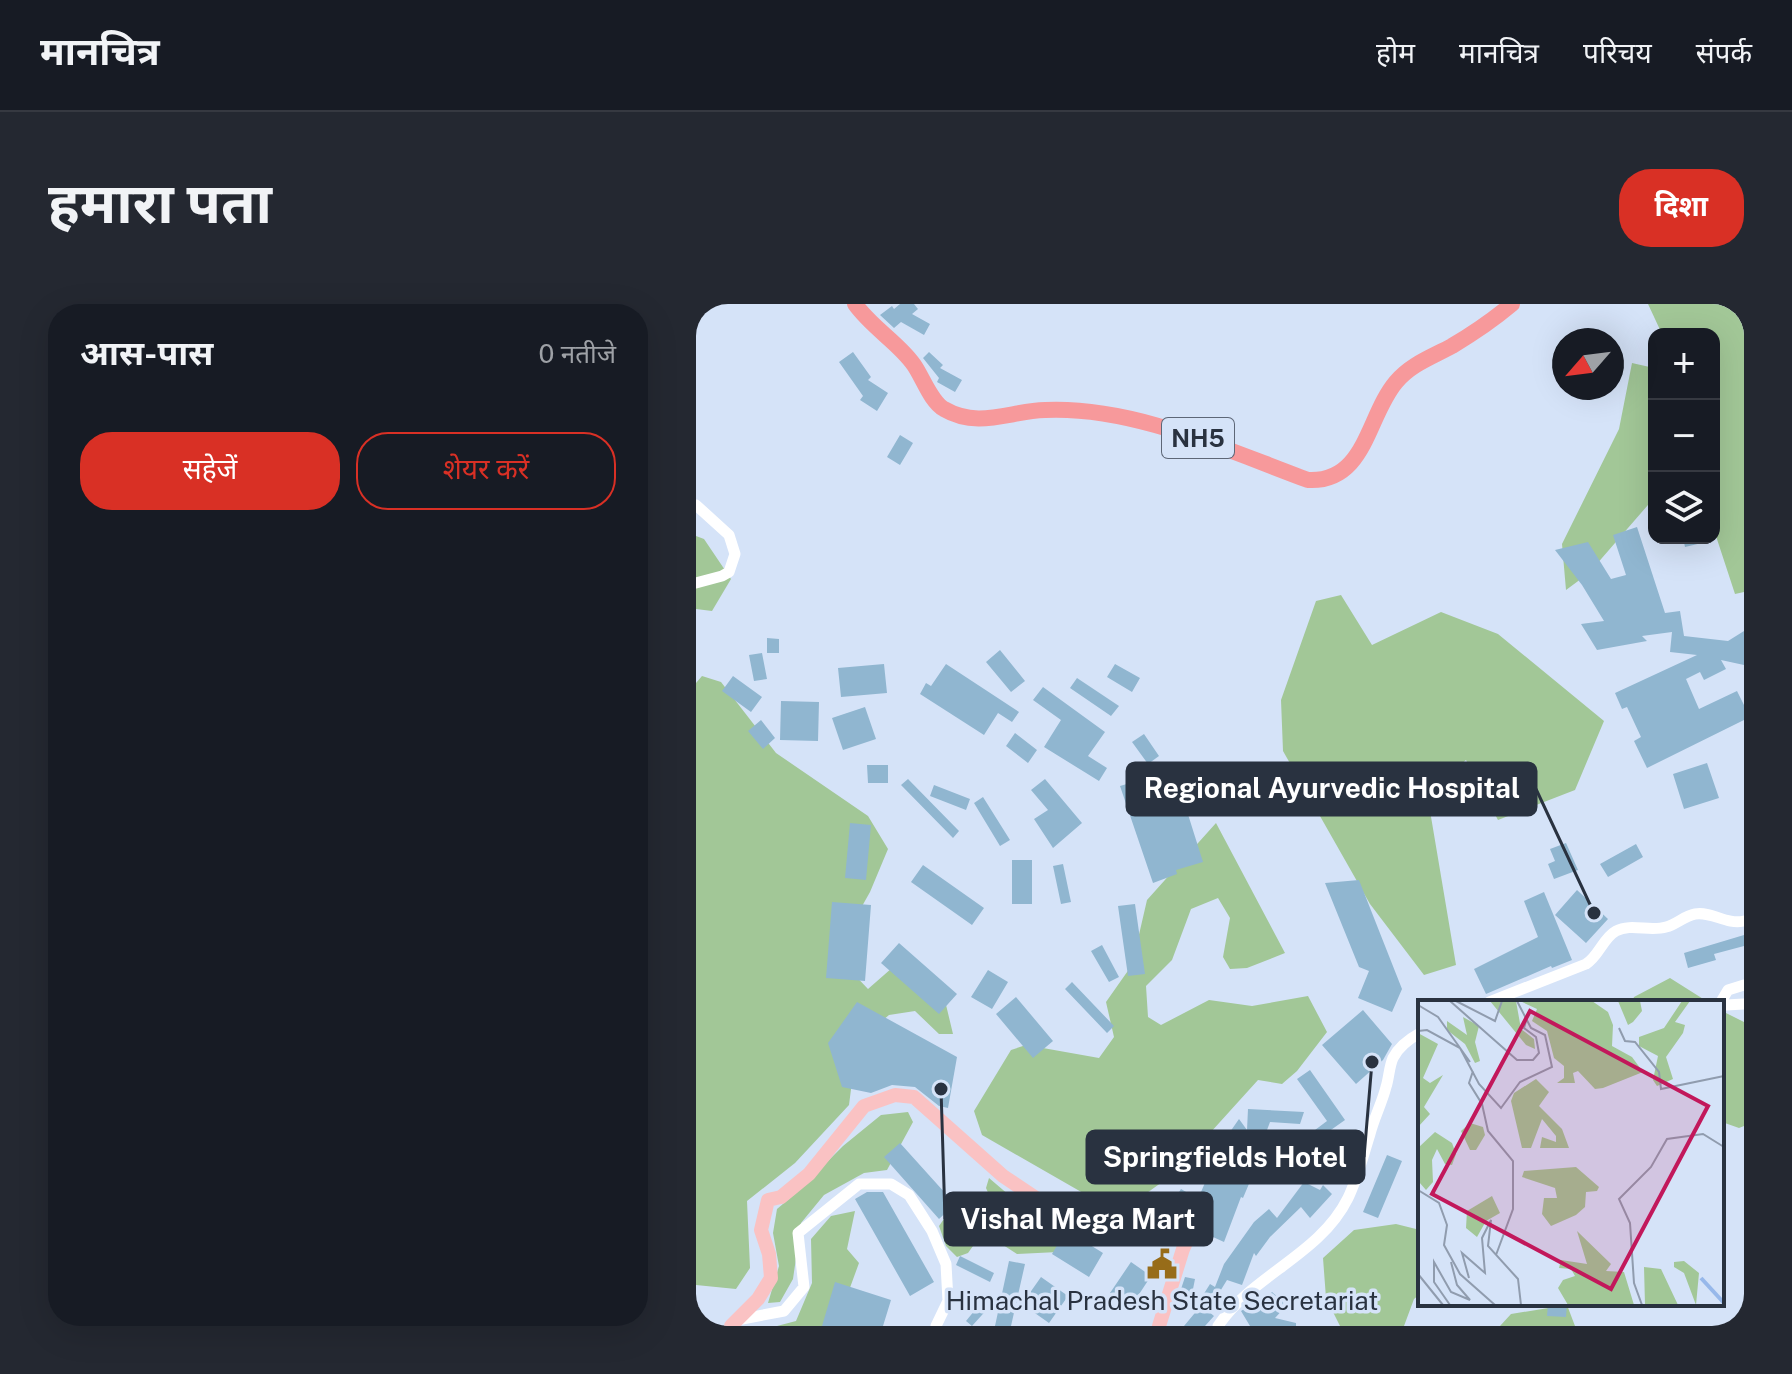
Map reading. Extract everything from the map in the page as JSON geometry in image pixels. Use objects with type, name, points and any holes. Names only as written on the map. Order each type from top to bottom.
[{"type":"highway","name":"NH5","points":[[855,304],[867,322],[912,361],[941,408],[961,417],[996,419],[1019,412],[1047,410],[1106,416],[1206,441],[1308,480],[1321,480],[1341,473],[1349,463],[1363,445],[1388,393],[1404,374],[1479,330],[1512,304]]},
{"type":"main road","points":[[734,1323],[758,1299],[771,1278],[769,1254],[761,1230],[768,1200],[781,1197],[809,1174],[864,1106],[895,1095],[914,1097],[1003,1176],[1039,1200],[1127,1215],[1175,1213],[1195,1223],[1183,1249],[1159,1326]]},
{"type":"street","points":[[696,505],[729,535],[735,554],[729,572],[696,583]]},
{"type":"street","points":[[1494,1000],[1591,961],[1612,934],[1619,930],[1667,927],[1683,917],[1698,913],[1730,923],[1744,921]]},
{"type":"street","points":[[1722,1000],[1728,990],[1744,985]]},
{"type":"street","points":[[1724,1002],[1728,1006],[1744,1004]]},
{"type":"street","points":[[1218,1326],[1225,1315],[1247,1295],[1329,1229],[1347,1200],[1361,1168],[1392,1060],[1401,1047],[1418,1034]]},
{"type":"street","points":[[734,1323],[784,1311],[804,1287],[798,1233],[859,1184],[891,1184],[909,1195],[932,1231],[946,1264],[948,1301],[936,1326]]},
{"type":"green space","points":[[1648,304],[1744,304],[1744,592],[1735,594],[1719,544],[1720,328],[1659,328]]},
{"type":"green space","points":[[1632,363],[1648,367],[1648,505],[1589,573],[1566,590],[1562,544],[1619,429]]},
{"type":"green space","points":[[696,536],[704,539],[731,579],[712,611],[696,609]]},
{"type":"green space","points":[[1341,595],[1372,645],[1441,612],[1498,634],[1604,721],[1575,790],[1498,820],[1466,760],[1427,793],[1456,965],[1424,975],[1370,904],[1283,751],[1281,700],[1316,601]]},
{"type":"green space","points":[[702,676],[721,682],[776,753],[868,816],[888,849],[870,892],[843,940],[849,969],[868,989],[908,954],[941,984],[953,1034],[939,1034],[915,1011],[889,1015],[857,1042],[849,1105],[795,1163],[747,1201],[750,1268],[736,1289],[696,1285],[696,683]]},
{"type":"green space","points":[[1216,823],[1285,953],[1247,968],[1230,969],[1223,957],[1230,918],[1218,898],[1191,909],[1172,960],[1146,986],[1148,1017],[1161,1025],[1209,1000],[1252,1006],[1308,996],[1327,1032],[1297,1071],[1282,1084],[1258,1080],[1172,1175],[1144,1195],[1097,1201],[982,1135],[974,1111],[1011,1050],[1026,1045],[1099,1058],[1114,1037],[1106,1002],[1132,965],[1147,900]]},
{"type":"green space","points":[[1670,978],[1705,1000],[1633,1000]]},
{"type":"green space","points":[[1724,1012],[1744,1022],[1744,1126],[1739,1128],[1724,1123]]},
{"type":"green space","points":[[908,1112],[913,1122],[887,1170],[864,1173],[824,1195],[801,1223],[793,1279],[780,1302],[768,1303],[779,1266],[773,1233],[777,1209],[843,1146],[881,1115]]},
{"type":"green space","points":[[989,1178],[1024,1208],[1077,1218],[1095,1218],[1101,1224],[1058,1252],[1017,1254],[983,1232],[968,1253],[957,1257],[946,1246],[939,1226],[948,1213],[977,1211],[990,1197],[986,1188]]},
{"type":"green space","points":[[855,1211],[847,1249],[859,1263],[836,1326],[777,1326],[796,1321],[812,1283],[811,1239],[831,1216]]},
{"type":"green space","points":[[1396,1224],[1418,1230],[1418,1296],[1404,1326],[1340,1326],[1326,1298],[1323,1258],[1354,1230]]},
{"type":"green space","points":[[1567,1306],[1575,1326],[1500,1326],[1511,1314]]},
{"type":"building","points":[[900,304],[914,304],[918,309],[912,314],[930,324],[924,335],[901,322],[894,328],[880,315]]},
{"type":"building","points":[[853,352],[871,377],[868,380],[888,393],[877,411],[860,400],[863,396],[839,362]]},
{"type":"building","points":[[929,352],[943,365],[940,368],[962,380],[955,392],[937,382],[939,378],[923,358]]},
{"type":"building","points":[[900,435],[913,443],[900,465],[887,457]]},
{"type":"building","points":[[1637,527],[1665,613],[1680,611],[1684,636],[1728,641],[1744,631],[1744,665],[1721,660],[1726,669],[1704,680],[1700,672],[1686,679],[1699,709],[1737,691],[1744,705],[1744,720],[1647,768],[1634,741],[1641,737],[1627,707],[1622,709],[1615,693],[1697,655],[1670,652],[1672,632],[1642,636],[1647,641],[1597,650],[1581,624],[1604,621],[1555,550],[1588,542],[1611,579],[1626,575],[1613,535]]},
{"type":"building","points":[[767,638],[779,639],[779,653],[767,653]]},
{"type":"building","points":[[1000,650],[1025,681],[1011,692],[986,662]]},
{"type":"building","points":[[762,653],[767,679],[754,681],[749,655]]},
{"type":"building","points":[[884,664],[887,693],[841,697],[838,668]]},
{"type":"building","points":[[946,664],[1019,712],[1012,722],[998,713],[984,735],[920,694],[926,683],[931,686]]},
{"type":"building","points":[[1115,664],[1140,678],[1132,692],[1107,677]]},
{"type":"building","points":[[733,676],[762,697],[751,712],[722,691]]},
{"type":"building","points":[[1077,678],[1119,706],[1111,716],[1070,688]]},
{"type":"building","points":[[1043,687],[1105,732],[1088,756],[1107,768],[1099,781],[1044,747],[1061,720],[1033,700]]},
{"type":"building","points":[[781,701],[819,702],[818,741],[780,740]]},
{"type":"building","points":[[865,707],[876,739],[843,750],[832,718]]},
{"type":"building","points":[[761,720],[775,738],[763,749],[748,731]]},
{"type":"building","points":[[1015,733],[1037,750],[1028,763],[1006,746]]},
{"type":"building","points":[[1144,734],[1159,756],[1148,764],[1132,742]]},
{"type":"building","points":[[1707,763],[1719,798],[1684,809],[1673,774]]},
{"type":"building","points":[[867,765],[888,765],[888,783],[868,783]]},
{"type":"building","points":[[1174,770],[1203,862],[1176,870],[1177,874],[1153,883],[1120,786]]},
{"type":"building","points":[[908,779],[959,831],[953,838],[901,785]]},
{"type":"building","points":[[1045,779],[1082,823],[1053,848],[1034,819],[1048,810],[1031,790]]},
{"type":"building","points":[[934,785],[970,799],[966,810],[930,796]]},
{"type":"building","points":[[983,797],[1010,840],[1000,846],[974,803]]},
{"type":"building","points":[[850,823],[871,825],[866,880],[845,878]]},
{"type":"building","points":[[1566,843],[1578,870],[1554,879],[1548,864],[1555,861],[1550,849]]},
{"type":"building","points":[[1636,844],[1643,857],[1608,877],[1600,864]]},
{"type":"building","points":[[1012,860],[1032,860],[1032,904],[1012,904]]},
{"type":"building","points":[[1063,864],[1071,902],[1061,904],[1053,866]]},
{"type":"building","points":[[923,865],[984,908],[972,925],[911,882]]},
{"type":"building","points":[[1359,880],[1402,989],[1392,1012],[1358,998],[1369,971],[1359,967],[1325,883]]},
{"type":"building","points":[[1577,890],[1608,919],[1586,943],[1555,915]]},
{"type":"building","points":[[1544,892],[1572,960],[1486,994],[1474,969],[1538,937],[1524,901]]},
{"type":"building","points":[[832,902],[871,905],[865,981],[826,978]]},
{"type":"building","points":[[1135,904],[1145,974],[1128,976],[1118,906]]},
{"type":"building","points":[[1744,935],[1744,946],[1714,954],[1716,960],[1688,968],[1684,953]]},
{"type":"building","points":[[899,943],[957,994],[939,1014],[881,963]]},
{"type":"building","points":[[1102,945],[1119,977],[1109,982],[1091,951]]},
{"type":"building","points":[[988,970],[1008,982],[992,1009],[971,997]]},
{"type":"building","points":[[1072,982],[1114,1026],[1107,1033],[1065,989]]},
{"type":"building","points":[[1016,997],[1053,1041],[1033,1058],[996,1014]]},
{"type":"building","points":[[857,1002],[957,1057],[948,1108],[939,1106],[915,1087],[892,1085],[871,1093],[842,1087],[828,1043]]},
{"type":"building","points":[[1363,1010],[1392,1044],[1383,1060],[1356,1084],[1322,1045]]},
{"type":"building","points":[[1310,1070],[1345,1120],[1328,1132],[1335,1141],[1318,1150],[1308,1135],[1327,1121],[1297,1079]]},
{"type":"building","points":[[1248,1109],[1304,1112],[1300,1124],[1270,1122],[1264,1138],[1291,1148],[1308,1135],[1282,1180],[1274,1176],[1278,1168],[1255,1160],[1242,1175],[1251,1179],[1224,1242],[1202,1232],[1203,1217],[1172,1203],[1181,1189],[1198,1199],[1207,1178],[1203,1176],[1208,1164],[1220,1169],[1235,1150],[1223,1142],[1239,1119],[1247,1130]]},
{"type":"building","points":[[900,1143],[955,1204],[939,1219],[884,1157]]},
{"type":"building","points":[[1387,1155],[1402,1161],[1378,1218],[1363,1212]]},
{"type":"building","points":[[1304,1182],[1320,1190],[1323,1185],[1332,1194],[1310,1218],[1301,1207],[1270,1237],[1256,1256],[1254,1253],[1242,1285],[1227,1280],[1208,1311],[1214,1316],[1205,1326],[1184,1326],[1204,1302],[1200,1300],[1210,1284],[1215,1287],[1224,1264],[1254,1222],[1269,1209],[1277,1218]]},
{"type":"building","points":[[867,1192],[883,1192],[934,1282],[910,1296],[855,1199]]},
{"type":"building","points":[[1066,1230],[1103,1253],[1089,1277],[1052,1254]]},
{"type":"building","points":[[960,1256],[994,1273],[990,1282],[956,1265]]},
{"type":"building","points":[[1009,1261],[1025,1264],[1011,1326],[995,1326]]},
{"type":"building","points":[[1131,1262],[1151,1276],[1130,1308],[1110,1293]]},
{"type":"building","points":[[1041,1277],[1068,1296],[1049,1323],[1022,1304]]},
{"type":"building","points":[[1185,1277],[1195,1279],[1192,1294],[1180,1292]]},
{"type":"building","points":[[835,1282],[891,1300],[883,1326],[822,1326]]},
{"type":"building","points":[[1272,1292],[1287,1305],[1275,1318],[1296,1323],[1296,1326],[1250,1326],[1241,1311],[1255,1302],[1258,1307]]},
{"type":"building","points":[[984,1299],[991,1305],[972,1326],[966,1321]]},
{"type":"building","points":[[1548,1306],[1567,1306],[1566,1317],[1547,1316]]},
{"type":"place","name":"Regional Ayurvedic Hospital","points":[[1594,913]]},
{"type":"place","name":"Springfields Hotel","points":[[1372,1062]]},
{"type":"place","name":"Vishal Mega Mart","points":[[941,1089]]},
{"type":"place","name":"Himachal Pradesh State Secretariat","points":[[1162,1264]]}]
